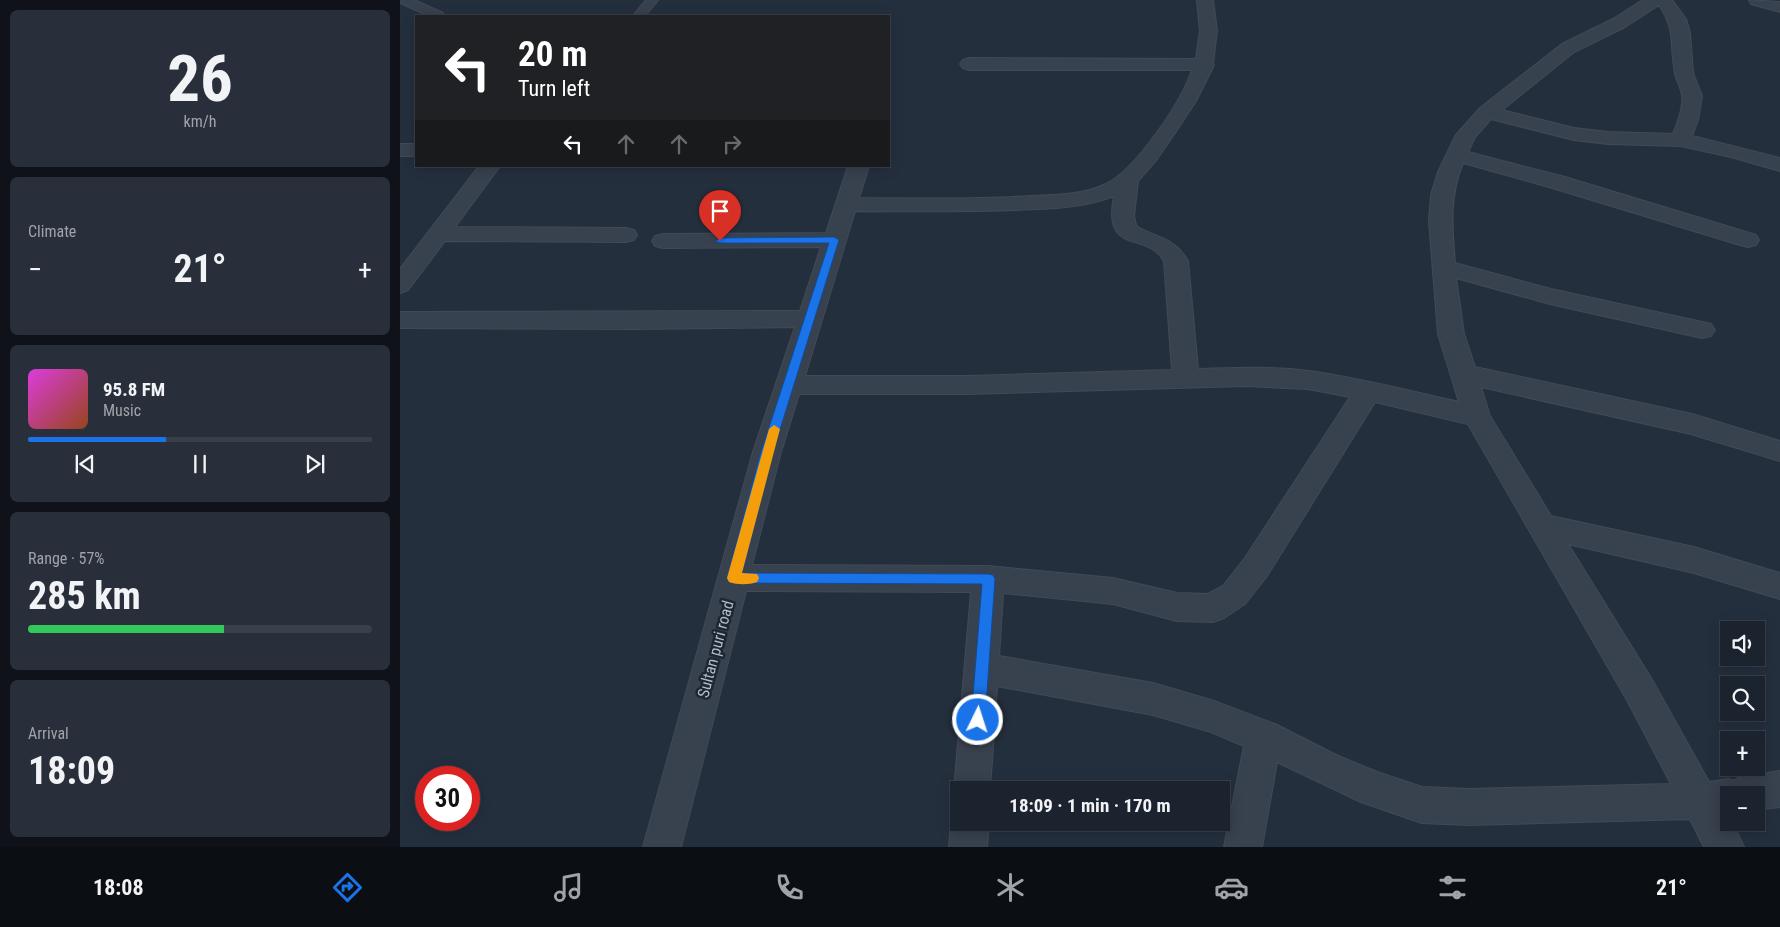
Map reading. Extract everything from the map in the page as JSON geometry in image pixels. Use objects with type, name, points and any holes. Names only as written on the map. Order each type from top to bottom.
[{"type":"street","points":[[847,205],[1002,204],[1073,200],[1115,188],[1139,168],[1180,112],[1194,88],[1205,65],[1209,35],[1205,0]]},
{"type":"street","points":[[1655,0],[1619,23],[1568,48],[1487,112],[1466,135],[1456,155],[1442,195],[1440,220],[1451,334],[1477,416],[1640,689],[1715,799],[1725,847]]},
{"type":"street","points":[[1664,0],[1677,19],[1681,33],[1684,73],[1692,96],[1688,120],[1681,140]]},
{"type":"street","points":[[1757,0],[1780,6]]},
{"type":"street","points":[[968,64],[1205,65]]},
{"type":"street","points":[[1487,112],[1574,134],[1608,138],[1681,140],[1736,152],[1780,165]]},
{"type":"street","points":[[400,150],[415,150]]},
{"type":"street","points":[[1456,155],[1558,182],[1748,240]]},
{"type":"street","points":[[400,284],[489,167]]},
{"type":"street","name":"Sultan puri road","points":[[662,847],[767,452],[859,167]]},
{"type":"street","points":[[1128,177],[1123,222],[1127,230],[1137,236],[1164,245],[1173,252],[1176,261],[1186,379]]},
{"type":"street","points":[[440,234],[626,235]]},
{"type":"street","points":[[663,241],[834,240]]},
{"type":"street","points":[[1444,267],[1550,296],[1702,330]]},
{"type":"street","points":[[400,320],[633,321],[811,319]]},
{"type":"street","points":[[1463,374],[1692,424],[1780,451]]},
{"type":"street","points":[[789,385],[968,385],[1246,377],[1308,380],[1368,391],[1477,416]]},
{"type":"street","points":[[734,578],[988,579],[1113,591],[1177,606],[1213,608],[1234,596],[1256,566],[1368,391]]},
{"type":"street","points":[[1541,526],[1694,560],[1780,586]]},
{"type":"street","points":[[973,781],[988,579]]},
{"type":"street","points":[[982,668],[1153,699],[1214,717],[1264,737],[1323,767],[1374,789],[1422,805],[1468,807],[1715,799]]},
{"type":"street","points":[[1243,847],[1264,737]]},
{"type":"street","points":[[1765,791],[1780,789]]},
{"type":"street","points":[[968,847],[969,831]]},
{"type":"lane","points":[[404,0],[437,15]]},
{"type":"lane","points":[[640,15],[652,0]]},
{"type":"slow traffic","points":[[752,578],[734,578],[774,429]]},
{"type":"route","points":[[720,241],[834,240],[811,319],[767,452],[734,578],[988,579],[978,720]]}]
